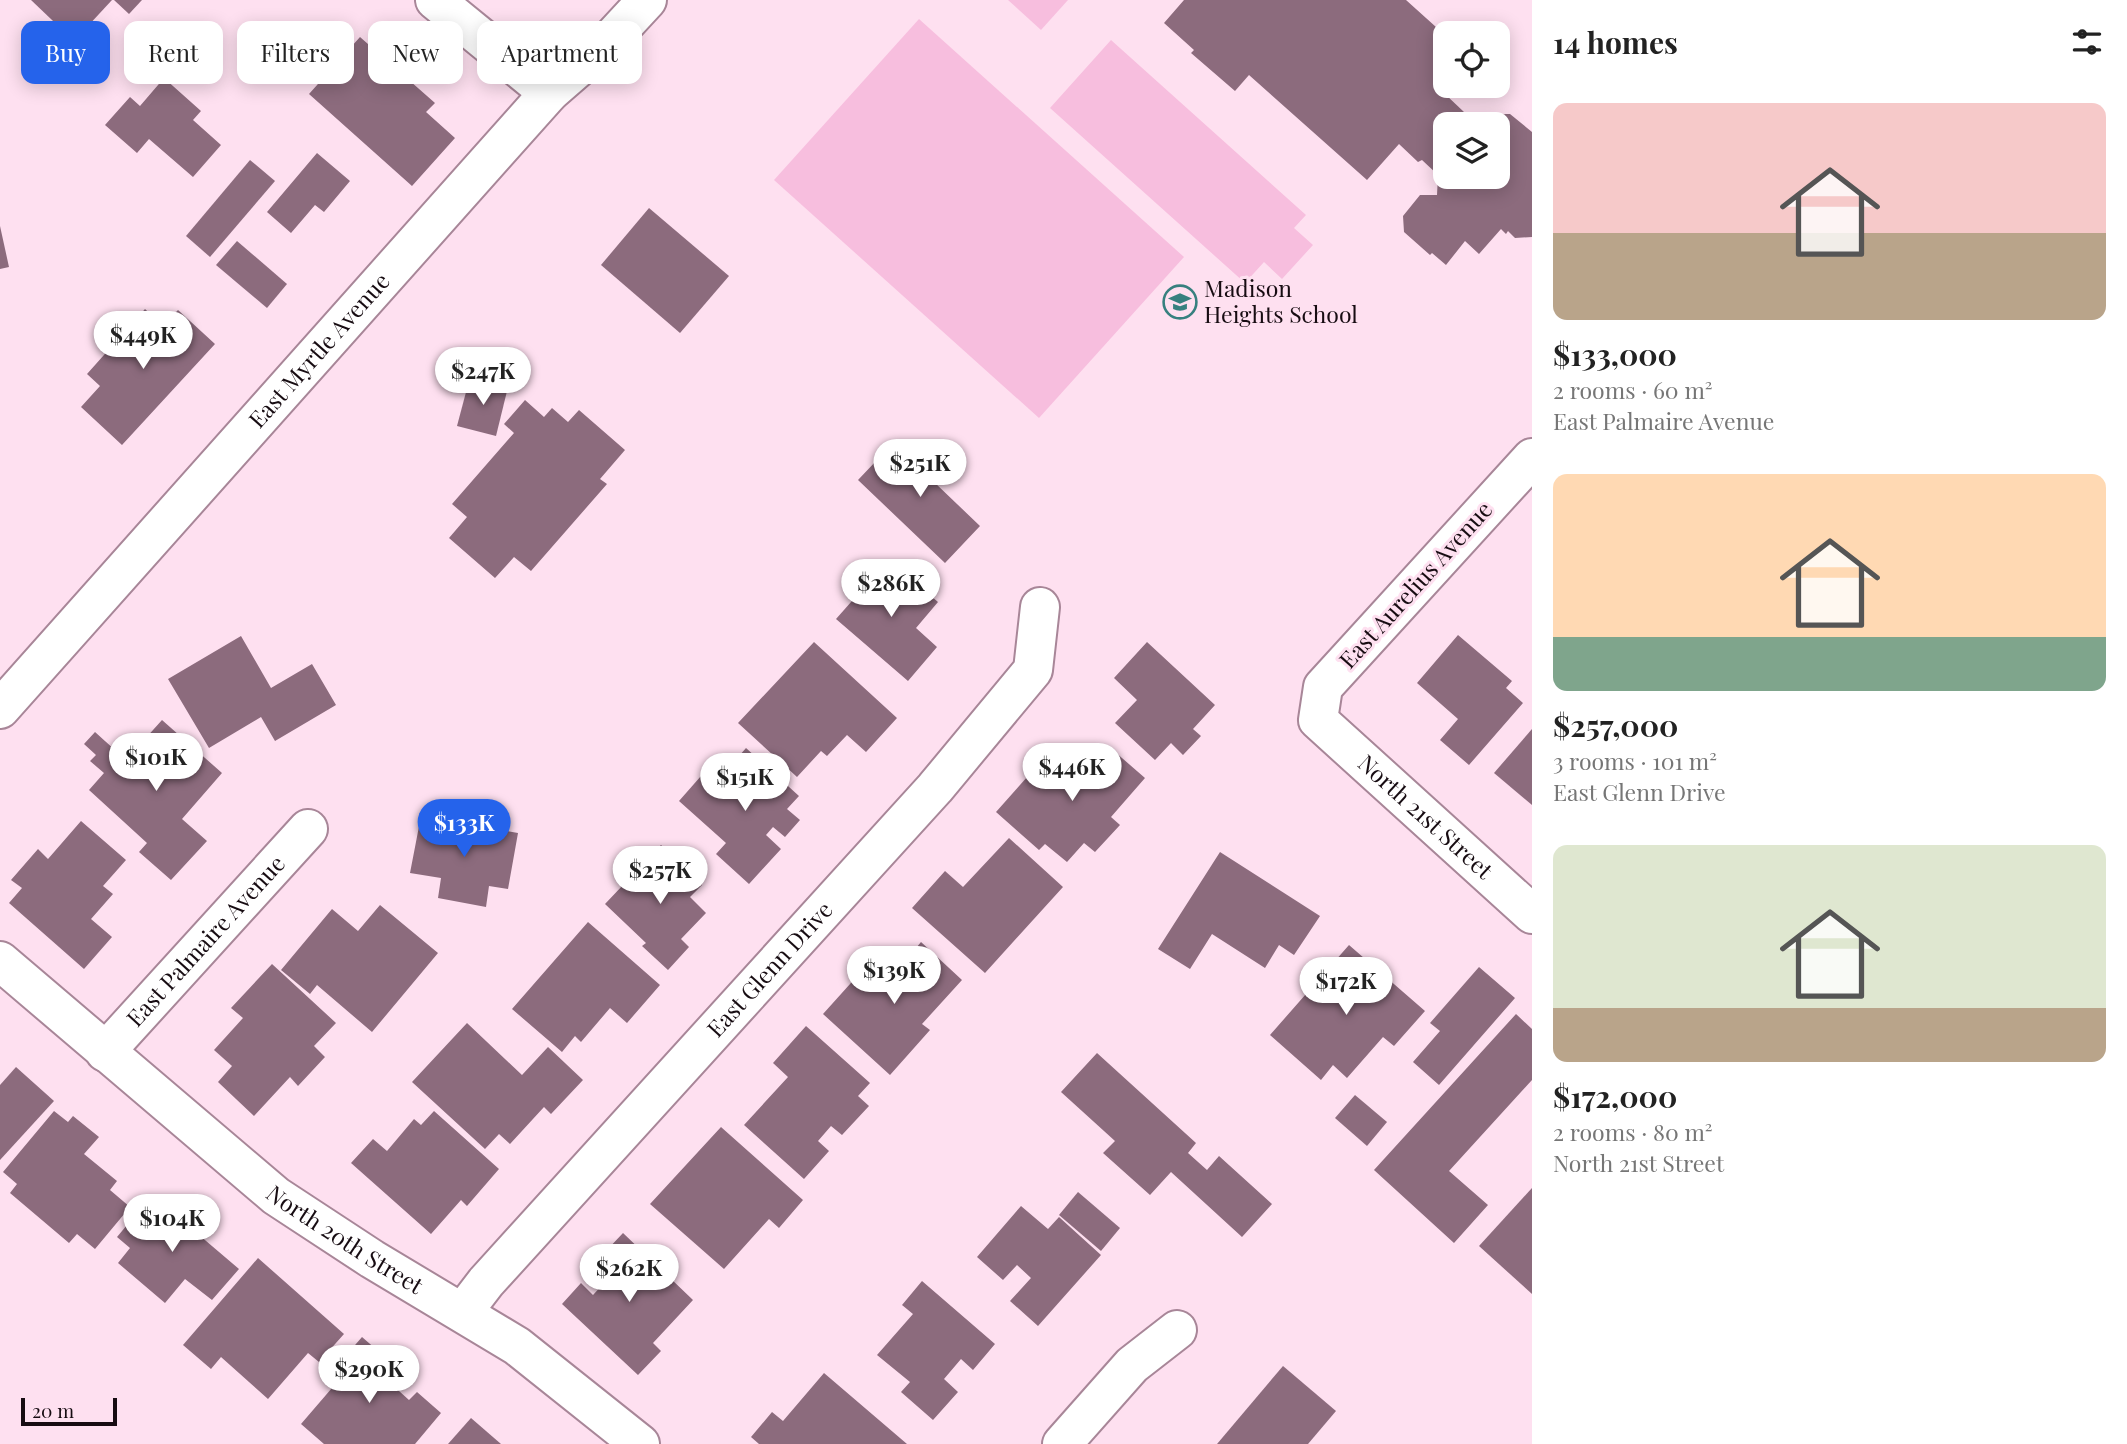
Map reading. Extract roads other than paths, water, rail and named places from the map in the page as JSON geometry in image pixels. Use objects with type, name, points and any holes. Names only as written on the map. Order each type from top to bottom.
[{"type":"street","points":[[435,0],[549,93]]},
{"type":"street","name":"East Myrtle Avenue","points":[[0,709],[549,93],[610,40],[647,0]]},
{"type":"street","name":"East Aurelius Avenue","points":[[1318,720],[1323,687],[1532,458]]},
{"type":"street","name":"East Glenn Drive","points":[[463,1312],[504,1261],[935,788],[1033,670],[1040,607]]},
{"type":"street","name":"North 21st Street","points":[[1318,720],[1532,914]]},
{"type":"street","name":"East Palmaire Avenue","points":[[105,1052],[308,829]]},
{"type":"street","name":"North 20th Street","points":[[0,961],[276,1196],[372,1259],[517,1346],[640,1444]]},
{"type":"street","points":[[1062,1444],[1132,1365],[1177,1330]]},
{"type":"place","name":"Madison Heights School","points":[[1180,302]]}]
